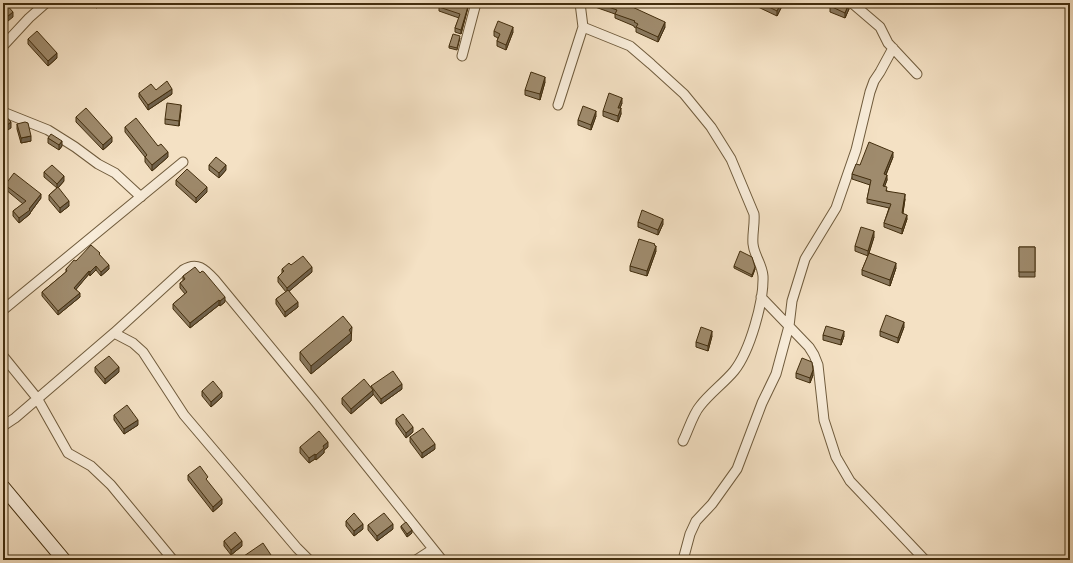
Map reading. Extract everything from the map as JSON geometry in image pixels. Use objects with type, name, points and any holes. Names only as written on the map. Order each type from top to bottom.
[{"type":"street","points":[[3,46],[29,18],[46,3]]},
{"type":"street","points":[[462,56],[476,3]]},
{"type":"street","points":[[558,105],[583,27],[580,3]]},
{"type":"street","points":[[852,3],[880,27],[888,42],[917,74]]},
{"type":"street","points":[[583,27],[630,46],[684,94],[711,126],[731,159],[754,214],[755,223],[753,232],[753,246],[760,261],[763,275],[761,297],[751,340],[734,370],[699,407],[683,441]]},
{"type":"street","points":[[683,560],[690,534],[696,521],[712,504],[737,469],[762,403],[780,365],[789,326],[792,301],[805,259],[836,208],[856,150],[870,92],[874,81],[893,48]]},
{"type":"street","points":[[3,112],[48,130],[98,164],[115,173],[141,196]]},
{"type":"street","points":[[3,310],[183,162]]},
{"type":"street","points":[[3,426],[114,333],[183,270],[189,266],[197,266],[205,269],[314,400],[442,560]]},
{"type":"street","points":[[761,297],[809,346],[814,355],[818,365],[824,420],[836,457],[850,481],[925,560]]},
{"type":"street","points":[[114,333],[133,343],[143,352],[184,416],[309,560]]},
{"type":"street","points":[[3,356],[37,398],[68,453],[91,466],[111,485],[172,560]]},
{"type":"street","points":[[3,487],[64,560]]},
{"type":"street","points":[[416,560],[433,549]]},
{"type":"building","points":[[3,3],[5,3],[13,12],[3,20]]},
{"type":"building","points":[[440,3],[469,3],[461,30],[455,28],[460,14],[439,7]]},
{"type":"building","points":[[597,3],[626,3],[665,22],[658,37],[636,27],[638,24],[634,22],[635,21],[615,14],[617,10]]},
{"type":"building","points":[[761,3],[781,3],[777,11]]},
{"type":"building","points":[[831,3],[849,3],[845,13],[830,6]]},
{"type":"building","points":[[498,21],[513,27],[506,45],[497,41],[500,34],[494,31]]},
{"type":"building","points":[[37,31],[57,53],[48,61],[28,39]]},
{"type":"building","points":[[453,34],[460,36],[457,48],[449,46]]},
{"type":"building","points":[[531,72],[545,77],[540,94],[525,90]]},
{"type":"building","points":[[167,81],[172,89],[148,105],[139,93],[151,84],[156,90]]},
{"type":"building","points":[[609,93],[622,98],[618,108],[621,108],[618,116],[603,111]]},
{"type":"building","points":[[167,103],[181,105],[179,121],[165,119]]},
{"type":"building","points":[[583,106],[596,111],[591,125],[578,120]]},
{"type":"building","points":[[86,108],[112,137],[103,145],[76,117]]},
{"type":"building","points":[[3,113],[11,122],[3,128]]},
{"type":"building","points":[[136,118],[158,146],[161,144],[168,152],[152,165],[145,157],[147,155],[125,127]]},
{"type":"building","points":[[25,122],[28,123],[31,136],[21,138],[17,124]]},
{"type":"building","points":[[51,134],[62,141],[59,145],[48,138]]},
{"type":"building","points":[[869,142],[893,152],[884,174],[887,175],[883,186],[887,187],[886,191],[905,194],[902,213],[907,215],[902,229],[884,223],[891,204],[867,199],[871,180],[852,174],[856,164],[860,165]]},
{"type":"building","points":[[216,157],[226,165],[219,173],[209,165]]},
{"type":"building","points":[[52,165],[64,176],[57,184],[44,172]]},
{"type":"building","points":[[187,169],[207,187],[196,198],[176,180]]},
{"type":"building","points":[[14,173],[41,194],[29,209],[30,210],[19,218],[13,211],[26,201],[5,185]]},
{"type":"building","points":[[58,187],[69,201],[60,208],[49,195]]},
{"type":"building","points":[[642,210],[663,219],[658,230],[638,222]]},
{"type":"building","points":[[861,227],[874,231],[868,251],[855,246]]},
{"type":"building","points":[[639,239],[655,244],[654,245],[656,246],[647,271],[630,266]]},
{"type":"building","points":[[91,245],[100,253],[99,254],[109,265],[101,272],[96,266],[90,272],[89,271],[74,288],[80,293],[58,311],[42,292],[67,271],[66,269],[74,260],[76,261]]},
{"type":"building","points":[[1019,247],[1035,247],[1035,272],[1019,272]]},
{"type":"building","points":[[740,251],[752,257],[755,267],[752,275],[734,266]]},
{"type":"building","points":[[869,253],[896,263],[890,280],[862,270]]},
{"type":"building","points":[[303,256],[312,267],[287,288],[278,277],[284,271],[282,269],[289,263],[291,265]]},
{"type":"building","points":[[195,267],[200,273],[202,271],[204,272],[225,297],[190,323],[173,304],[187,292],[180,283],[185,279],[183,276]]},
{"type":"building","points":[[288,290],[298,302],[285,312],[276,299]]},
{"type":"building","points":[[886,315],[904,322],[898,338],[880,331]]},
{"type":"building","points":[[343,316],[352,327],[349,330],[351,333],[311,366],[300,352]]},
{"type":"building","points":[[826,326],[844,331],[841,340],[823,335]]},
{"type":"building","points":[[701,327],[712,331],[708,346],[696,342]]},
{"type":"building","points":[[109,356],[119,367],[105,379],[95,367]]},
{"type":"building","points":[[802,358],[812,362],[813,370],[810,378],[796,373]]},
{"type":"building","points":[[393,371],[402,384],[381,399],[371,386]]},
{"type":"building","points":[[364,379],[373,390],[351,409],[342,398]]},
{"type":"building","points":[[213,381],[222,392],[211,402],[202,391]]},
{"type":"building","points":[[127,405],[138,420],[124,429],[114,415]]},
{"type":"building","points":[[403,414],[413,427],[406,433],[396,419]]},
{"type":"building","points":[[423,428],[435,444],[422,453],[410,437]]},
{"type":"building","points":[[319,431],[328,442],[316,455],[315,454],[309,458],[300,447]]},
{"type":"building","points":[[200,466],[208,477],[206,479],[222,499],[213,507],[188,475]]},
{"type":"building","points":[[354,513],[363,524],[354,531],[346,521]]},
{"type":"building","points":[[384,513],[393,524],[377,536],[368,525]]},
{"type":"building","points":[[406,522],[412,530],[407,534],[401,526]]},
{"type":"building","points":[[235,532],[242,541],[231,550],[224,541]]},
{"type":"building","points":[[263,543],[271,555],[269,557],[271,560],[247,560],[244,556]]}]
